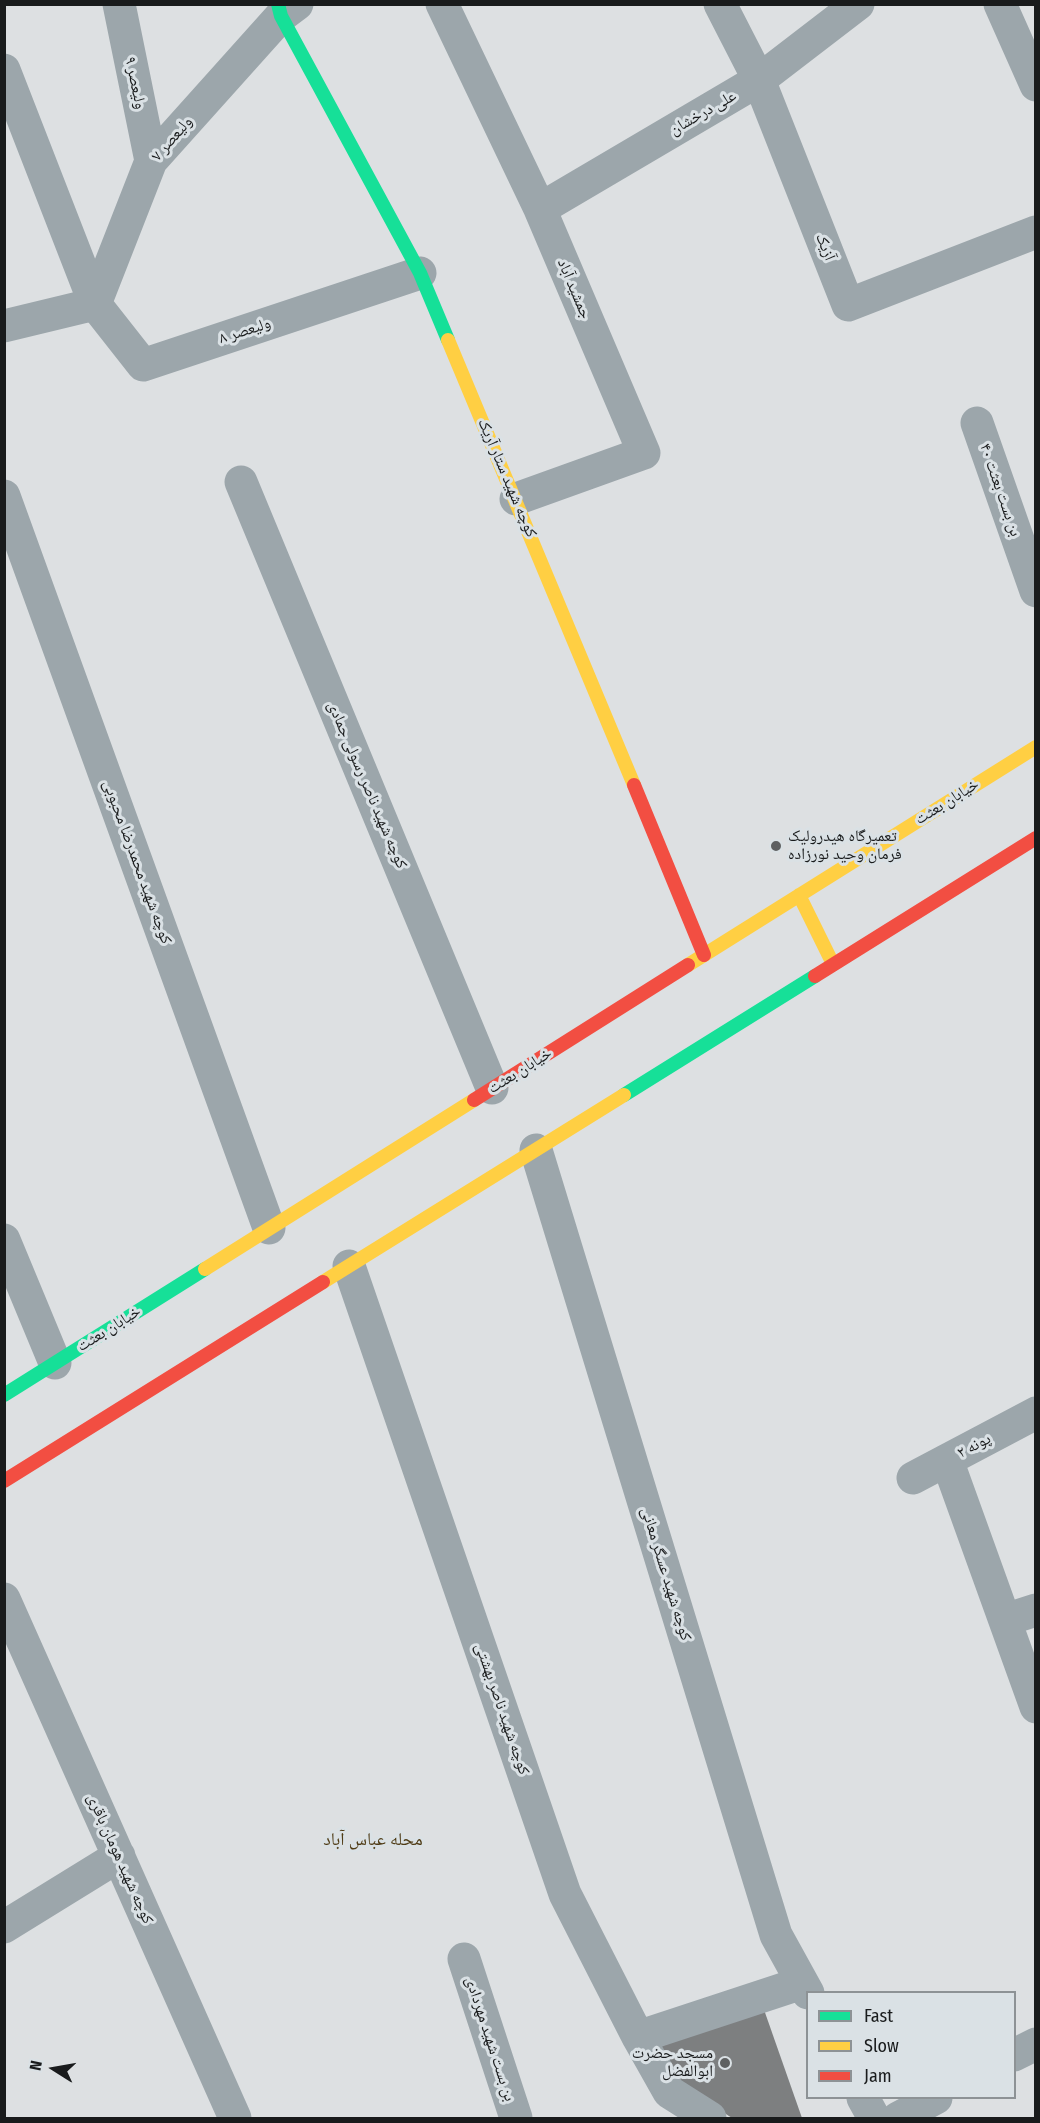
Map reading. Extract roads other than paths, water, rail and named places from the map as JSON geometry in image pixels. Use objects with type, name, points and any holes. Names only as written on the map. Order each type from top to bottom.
[{"type":"main road","name":"کوچه شهید ستار آریک","points":[[285,8],[420,273],[704,955]]},
{"type":"main road","name":"خیابان بعثت","points":[[4,1395],[1035,747]]},
{"type":"main road","points":[[4,1481],[1035,838]]},
{"type":"main road","points":[[799,895],[833,964]]},
{"type":"street","name":"ولیعصر ۹","points":[[119,4],[151,161]]},
{"type":"street","name":"جمشید آباد","points":[[442,4],[540,209],[644,453],[516,499]]},
{"type":"street","name":"آزیک","points":[[720,4],[759,80],[848,305],[1035,232]]},
{"type":"street","name":"علی درخشان","points":[[540,209],[759,80],[858,4]]},
{"type":"street","points":[[1000,4],[1035,85]]},
{"type":"street","name":"ولیعصر ۷","points":[[95,304],[151,161],[285,8]]},
{"type":"street","points":[[4,70],[95,304],[4,326]]},
{"type":"street","name":"ولیعصر ۸","points":[[95,304],[143,365],[420,273]]},
{"type":"street","name":"بن بست بعثت ۴۰","points":[[977,423],[1035,591]]},
{"type":"street","name":"کوچه شهید ناصر رسولی جمادی","points":[[241,482],[492,1088]]},
{"type":"street","name":"کوچه شهید محمدرضا محبوبی","points":[[4,496],[269,1228]]},
{"type":"street","name":"کوچه شهید عسگر معانی","points":[[536,1150],[776,1935],[805,1988]]},
{"type":"street","points":[[4,1240],[54,1363]]},
{"type":"street","name":"کوچه شهید ناصر بهشتی","points":[[349,1266],[565,1894],[638,2037],[669,2092],[710,2118]]},
{"type":"street","name":"پونه ۲","points":[[913,1478],[1035,1413]]},
{"type":"street","points":[[947,1460],[1020,1615],[1035,1707]]},
{"type":"street","name":"کوچه شهید هومان باقری","points":[[4,1599],[235,2118]]},
{"type":"street","points":[[4,1927],[119,1856]]},
{"type":"street","name":"بن بست شهید مهردادی","points":[[464,1959],[516,2118]]},
{"type":"street","points":[[638,2037],[805,1988]]},
{"type":"street","points":[[1016,2054],[1035,2044]]},
{"type":"street","points":[[864,2099],[874,2118]]},
{"type":"street","points":[[897,2118],[932,2099]]},
{"type":"place","name":"تعمیرگاه هیدرولیک فرمان وحید نورزاده","points":[[776,846]]},
{"type":"place","name":"مسجد حضرت ابوالفضل","points":[[725,2063]]},
{"type":"district","name":"محله عباس آباد","points":[[373,1840]]}]
